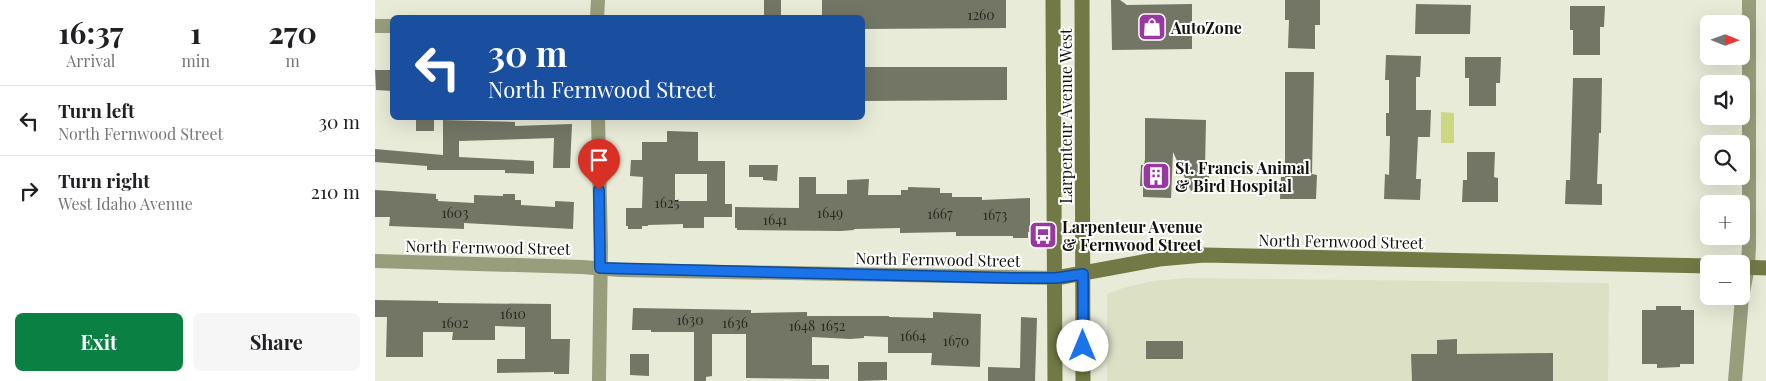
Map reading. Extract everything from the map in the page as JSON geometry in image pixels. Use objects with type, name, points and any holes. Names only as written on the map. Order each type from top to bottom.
[{"type":"main road","name":"Larpenteur Avenue West","points":[[1053,0],[1056,278],[1055,381]]},
{"type":"main road","name":"Larpenteur Avenue West","points":[[1082,0],[1083,381]]},
{"type":"main road","name":"North Fernwood Street","points":[[1056,278],[1159,259],[1204,255],[1700,266]]},
{"type":"main road","points":[[1750,267],[1766,268]]},
{"type":"street","points":[[597,15],[598,0]]},
{"type":"street","points":[[1745,255],[1749,0]]},
{"type":"street","points":[[375,26],[390,26]]},
{"type":"street","points":[[598,120],[599,381]]},
{"type":"street","name":"North Fernwood Street","points":[[375,261],[1056,278]]},
{"type":"street","points":[[1735,381],[1741,305]]},
{"type":"shaded area","points":[[1441,112],[1454,113],[1454,143],[1441,143]]},
{"type":"shaded area","points":[[1188,278],[1609,283],[1608,381],[1107,381],[1107,294],[1126,287],[1153,281]]},
{"type":"building","points":[[764,0],[781,0],[781,15],[764,15]]},
{"type":"building","points":[[822,0],[1006,0],[1006,28],[865,29],[865,15],[822,15]]},
{"type":"building","name":"AutoZone","points":[[1111,0],[1120,0],[1127,5],[1192,4],[1192,49],[1112,50]]},
{"type":"building","points":[[1285,0],[1320,0],[1320,25],[1315,25],[1315,49],[1288,48],[1289,20],[1285,20]]},
{"type":"building","points":[[1416,4],[1471,5],[1470,34],[1415,34]]},
{"type":"building","points":[[1570,6],[1605,6],[1604,27],[1600,27],[1600,55],[1573,55],[1573,30],[1570,30]]},
{"type":"building","points":[[1386,55],[1421,56],[1420,77],[1416,77],[1416,110],[1431,110],[1430,137],[1418,137],[1416,179],[1421,179],[1420,200],[1384,199],[1385,174],[1389,175],[1390,136],[1386,136],[1386,113],[1389,113],[1389,80],[1385,80]]},
{"type":"building","points":[[1465,57],[1501,57],[1500,83],[1496,83],[1496,106],[1469,106],[1469,78],[1465,78]]},
{"type":"building","points":[[865,67],[1007,67],[1007,100],[865,101]]},
{"type":"building","points":[[375,70],[390,70],[390,91],[376,90]]},
{"type":"building","points":[[1285,72],[1314,72],[1312,174],[1317,175],[1316,199],[1280,199],[1281,177],[1285,177]]},
{"type":"building","points":[[1573,78],[1602,78],[1601,133],[1599,133],[1597,184],[1602,184],[1602,205],[1565,204],[1566,180],[1570,180]]},
{"type":"building","points":[[1145,118],[1206,120],[1205,168],[1209,168],[1209,189],[1206,189],[1206,191],[1191,191],[1173,152],[1171,198],[1143,197],[1143,186],[1140,186],[1141,165],[1144,165],[1145,159]]},
{"type":"building","points":[[416,120],[434,120],[434,131],[416,131]]},
{"type":"building","points":[[443,120],[515,122],[515,126],[572,124],[570,168],[553,168],[554,138],[459,141],[459,157],[534,161],[534,174],[505,173],[505,170],[427,170],[427,166],[375,162],[375,149],[443,155]]},
{"type":"building","points":[[667,131],[698,132],[698,161],[725,161],[725,204],[732,204],[732,217],[704,217],[704,228],[683,228],[683,224],[648,225],[642,226],[642,229],[628,229],[628,226],[626,226],[626,208],[642,208],[643,177],[630,176],[631,160],[642,160],[642,142],[667,142]],"holes":[[[675,174],[707,174],[707,201],[675,201]]]},
{"type":"building","points":[[1467,152],[1495,152],[1494,177],[1498,178],[1498,202],[1462,202],[1463,180],[1467,180]]},
{"type":"building","points":[[749,165],[778,165],[777,181],[763,180],[763,177],[749,177]]},
{"type":"building","points":[[799,177],[816,177],[816,194],[847,194],[847,180],[869,179],[868,195],[901,195],[901,190],[908,190],[908,187],[940,188],[940,193],[952,193],[952,197],[982,197],[982,200],[1030,198],[1030,232],[1028,232],[1028,238],[1013,238],[1013,236],[956,236],[956,232],[900,233],[900,228],[841,231],[737,230],[735,228],[735,207],[799,208]]},
{"type":"building","points":[[375,190],[436,194],[438,201],[474,203],[474,195],[503,196],[503,194],[515,194],[515,200],[521,200],[521,205],[555,207],[555,201],[574,202],[573,229],[464,223],[464,229],[389,226],[390,217],[375,217]]},
{"type":"building","points":[[375,300],[438,301],[438,303],[551,304],[551,339],[570,339],[569,374],[554,374],[554,372],[497,373],[497,359],[525,359],[525,327],[495,326],[495,340],[452,340],[453,332],[423,332],[423,357],[386,357],[387,317],[375,317]]},
{"type":"building","points":[[1656,306],[1681,306],[1681,310],[1694,310],[1694,364],[1680,364],[1680,367],[1657,368],[1657,364],[1642,364],[1642,310],[1656,310]]},
{"type":"building","points":[[633,308],[751,310],[751,313],[807,312],[807,316],[933,318],[933,312],[981,314],[980,367],[931,365],[932,353],[888,353],[888,337],[864,336],[864,338],[850,339],[812,337],[812,365],[829,365],[829,379],[746,378],[746,334],[712,334],[712,376],[706,377],[706,381],[694,381],[694,332],[632,330]]},
{"type":"building","points":[[1021,317],[1037,318],[1035,381],[988,381],[988,367],[1020,368]]},
{"type":"building","points":[[1457,339],[1457,354],[1553,353],[1553,381],[1412,381],[1411,354],[1437,354],[1437,340]]},
{"type":"building","points":[[1146,341],[1183,341],[1183,359],[1146,359]]},
{"type":"building","points":[[630,354],[649,354],[649,376],[630,375]]},
{"type":"building","points":[[858,362],[887,362],[887,380],[858,381]]},
{"type":"place","name":"AutoZone","points":[[1152,27]]},
{"type":"place","name":"St. Francis Animal & Bird Hospital","points":[[1156,176]]},
{"type":"place","name":"Larpenteur Avenue & Fernwood Street","points":[[1043,235]]},
{"type":"route","points":[[599,190],[600,268],[620,270],[1013,278],[1056,278],[1083,274],[1083,346]]}]
